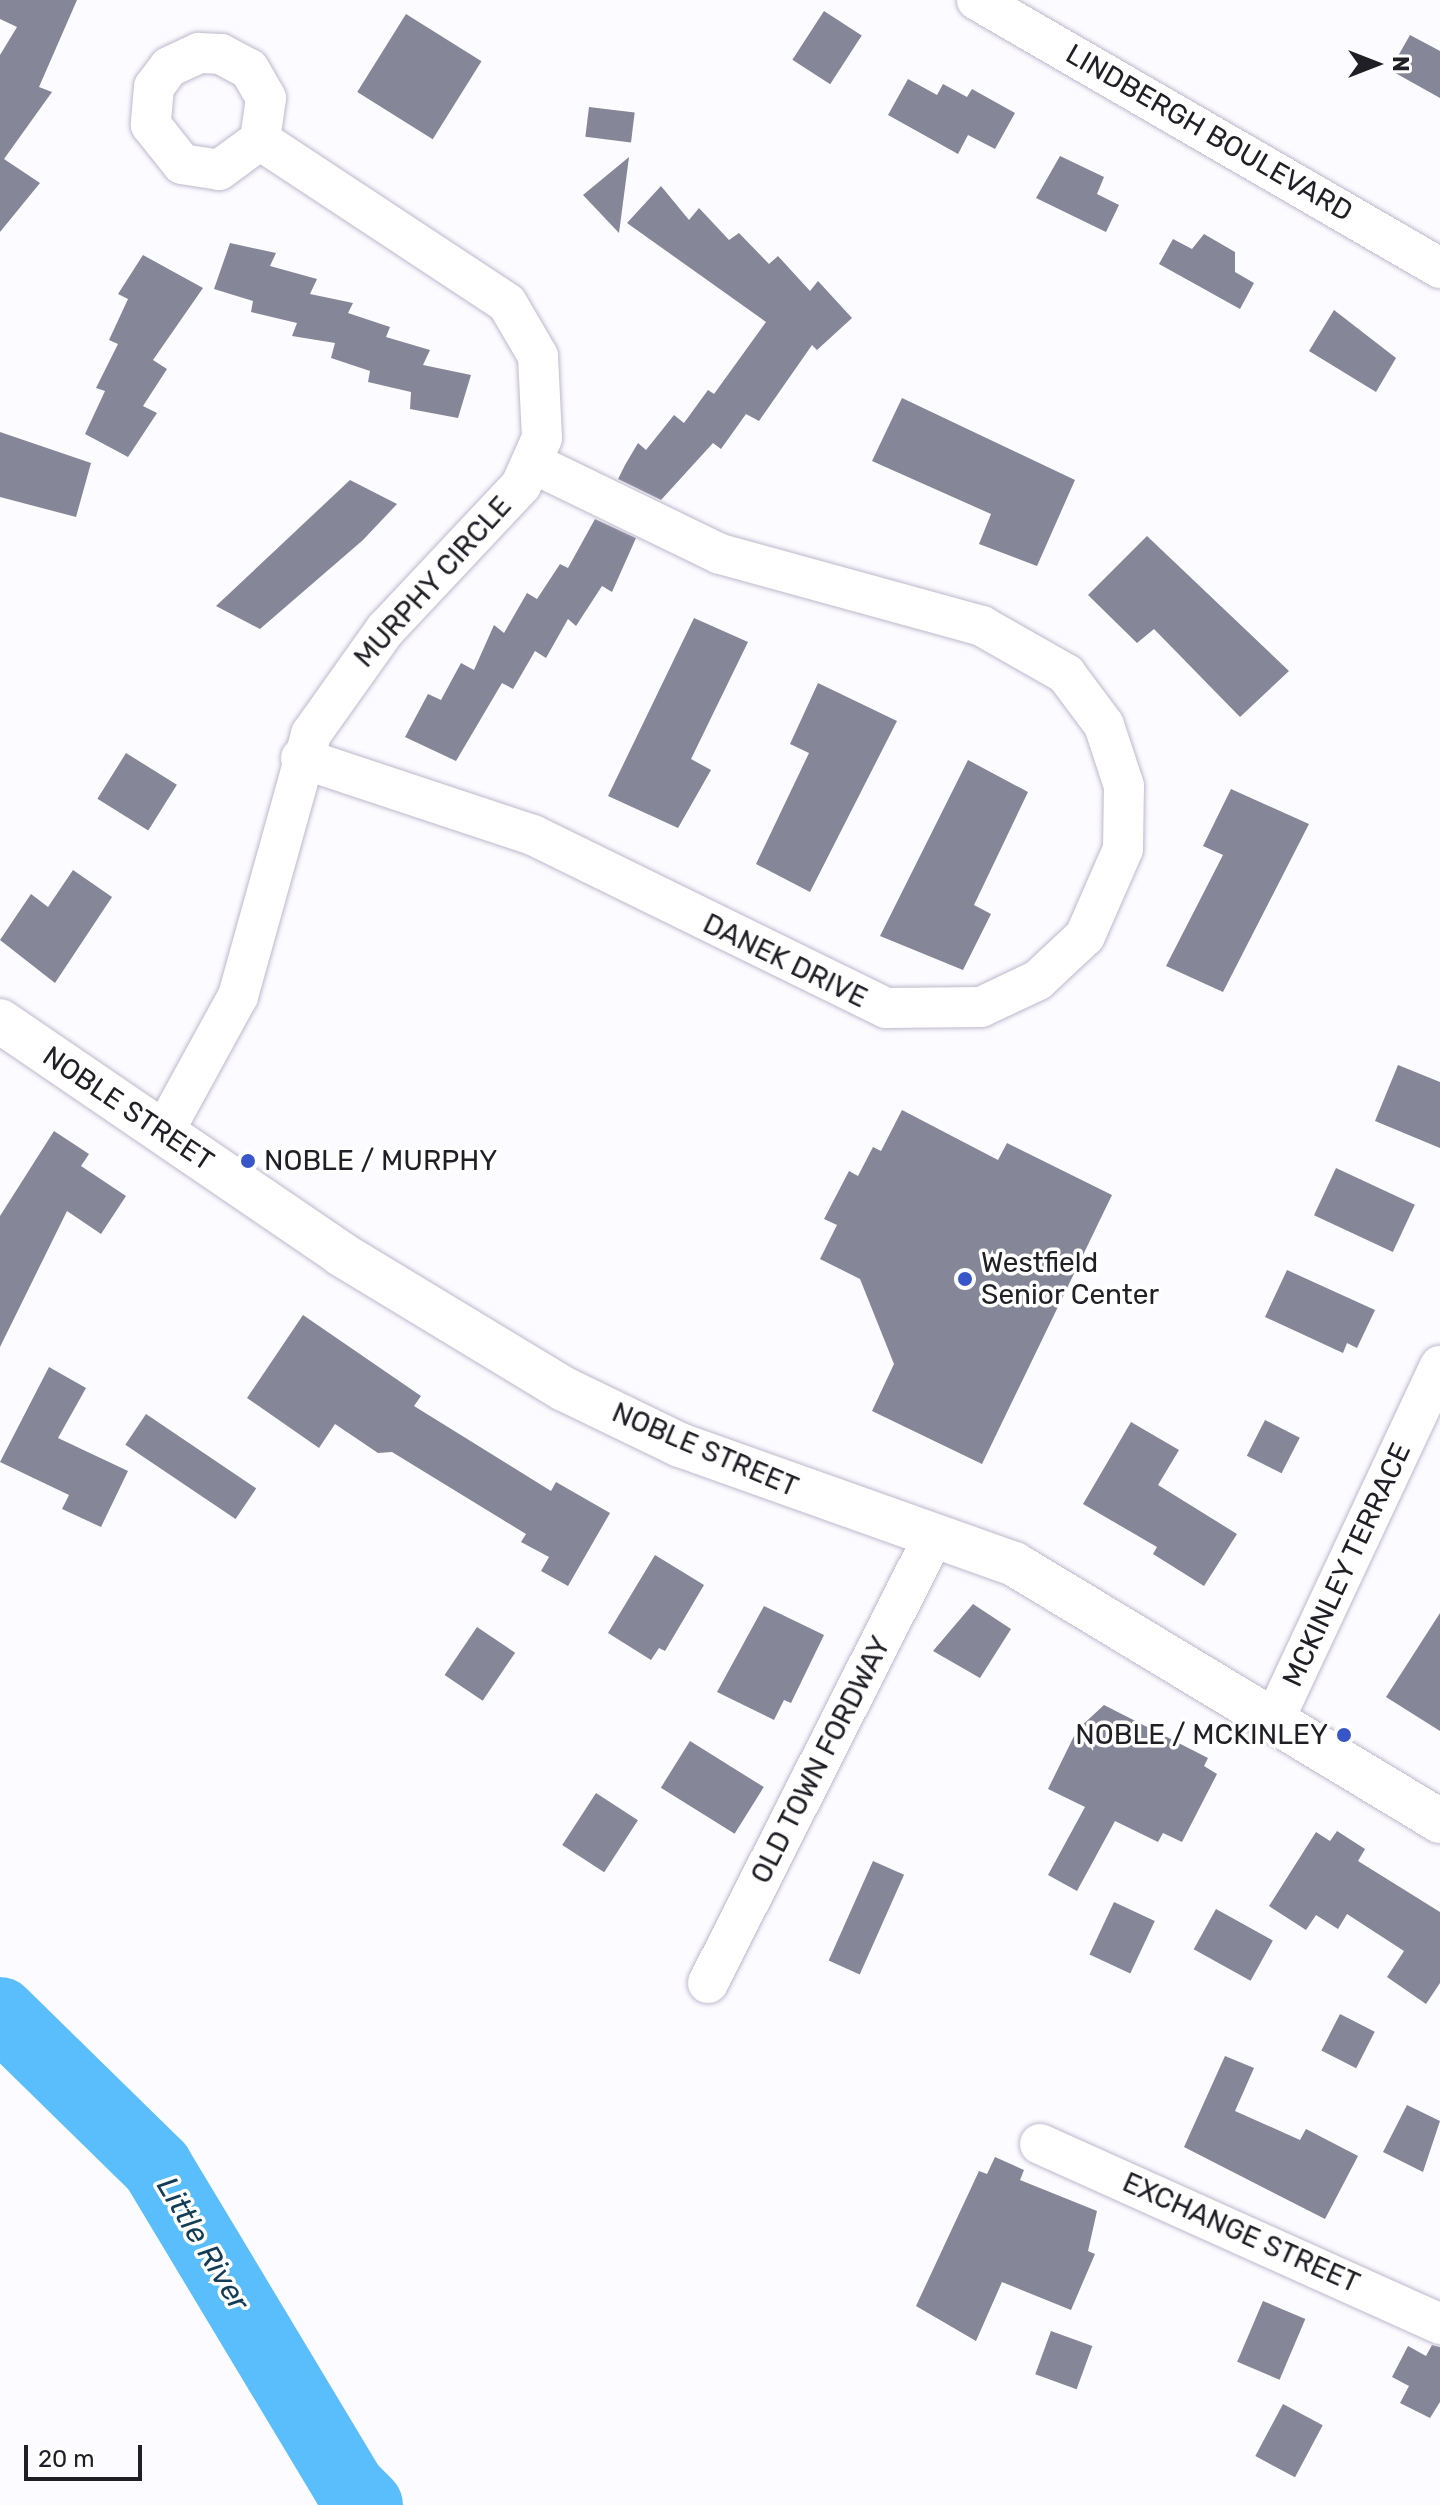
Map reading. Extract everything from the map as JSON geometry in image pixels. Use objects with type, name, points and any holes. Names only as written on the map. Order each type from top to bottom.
[{"type":"main road","name":"NOBLE STREET","points":[[2,1030],[163,1133],[341,1254],[564,1389],[680,1445],[1014,1564],[1440,1821]]},
{"type":"street","name":"LINDBERGH BOULEVARD","points":[[977,0],[1440,268]]},
{"type":"street","points":[[260,140],[507,303],[526,327],[544,387],[533,463]]},
{"type":"street","name":"MURPHY CIRCLE","points":[[163,1133],[238,996],[301,758],[354,667],[533,463]]},
{"type":"street","name":"DANEK DRIVE","points":[[301,758],[533,835],[886,1008],[981,1007],[1038,980],[1085,936],[1123,849],[1124,786],[1104,725],[1066,674],[982,626],[720,554],[533,463]]},
{"type":"street","name":"MCKINLEY TERRACE","points":[[1274,1720],[1440,1366]]},
{"type":"street","name":"OLD TOWN FORDWAY","points":[[708,1983],[933,1537]]},
{"type":"street","name":"EXCHANGE STREET","points":[[1040,2144],[1440,2324]]},
{"type":"building","points":[[0,0],[77,0],[39,87],[52,92],[4,159],[40,183],[0,232],[0,55],[17,27],[0,19]]},
{"type":"building","points":[[824,11],[862,36],[830,84],[792,60]]},
{"type":"building","points":[[406,14],[481,61],[433,139],[357,92]]},
{"type":"building","points":[[1410,35],[1440,51],[1440,98],[1390,70]]},
{"type":"building","points":[[908,79],[937,95],[943,84],[967,97],[972,89],[1015,113],[995,149],[968,135],[958,154],[888,115]]},
{"type":"building","points":[[589,107],[635,113],[631,142],[585,137]]},
{"type":"building","points":[[1060,156],[1104,177],[1097,194],[1119,205],[1106,232],[1036,198]]},
{"type":"building","points":[[629,157],[619,233],[583,195]]},
{"type":"building","points":[[661,186],[689,220],[699,208],[729,240],[739,233],[769,264],[778,256],[810,291],[818,281],[852,318],[817,350],[812,345],[759,421],[746,414],[721,449],[713,443],[661,500],[618,479],[625,465],[638,443],[646,450],[674,415],[684,423],[708,390],[714,394],[766,322],[627,223]]},
{"type":"building","points":[[1204,234],[1235,252],[1235,272],[1254,283],[1240,309],[1159,264],[1173,239],[1192,249]]},
{"type":"building","points":[[230,243],[276,253],[270,266],[317,279],[310,294],[353,303],[348,313],[390,327],[386,337],[430,350],[423,365],[471,375],[458,418],[410,409],[411,392],[368,382],[370,371],[331,358],[335,343],[292,336],[297,323],[251,312],[253,301],[214,289]]},
{"type":"building","points":[[143,255],[203,288],[153,360],[167,369],[143,406],[157,413],[128,457],[85,434],[105,391],[96,388],[118,344],[109,340],[128,299],[118,294]]},
{"type":"building","points":[[1334,310],[1396,358],[1376,392],[1309,351]]},
{"type":"building","points":[[902,398],[1075,480],[1037,566],[979,544],[991,514],[872,461]]},
{"type":"building","points":[[0,432],[91,463],[76,517],[0,497]]},
{"type":"building","points":[[350,480],[397,504],[363,540],[260,629],[216,606]]},
{"type":"building","points":[[595,519],[636,538],[612,592],[602,586],[576,626],[568,619],[546,658],[535,651],[513,689],[502,683],[456,761],[405,737],[428,694],[441,700],[461,663],[474,670],[494,625],[504,633],[527,593],[537,599],[560,564],[568,568]]},
{"type":"building","points":[[1147,536],[1289,671],[1240,717],[1154,629],[1137,643],[1088,595]]},
{"type":"building","points":[[694,618],[748,642],[691,759],[711,770],[678,828],[608,796]]},
{"type":"building","points":[[818,683],[897,721],[810,892],[756,864],[809,753],[790,744]]},
{"type":"building","points":[[126,753],[177,785],[148,831],[97,799]]},
{"type":"building","points":[[968,760],[1028,792],[974,905],[991,914],[963,970],[880,936]]},
{"type":"building","points":[[1231,789],[1309,824],[1223,992],[1166,966],[1223,855],[1203,846]]},
{"type":"building","points":[[73,870],[112,897],[55,983],[0,940],[31,894],[48,907]]},
{"type":"building","points":[[1398,1065],[1440,1082],[1440,1148],[1375,1121]]},
{"type":"building","name":"Westfield Senior Center","points":[[902,1110],[998,1160],[1007,1143],[1112,1195],[982,1464],[872,1411],[894,1364],[860,1279],[820,1259],[837,1225],[824,1219],[849,1171],[858,1176],[873,1147],[881,1151]]},
{"type":"building","points":[[54,1131],[89,1154],[81,1166],[126,1196],[101,1234],[67,1211],[0,1347],[0,1216]]},
{"type":"building","points":[[1336,1168],[1415,1205],[1393,1252],[1314,1215]]},
{"type":"building","points":[[1287,1270],[1375,1310],[1357,1348],[1347,1343],[1343,1353],[1265,1317]]},
{"type":"building","points":[[303,1315],[421,1396],[414,1406],[551,1491],[556,1482],[610,1513],[568,1586],[541,1571],[549,1557],[521,1542],[526,1534],[392,1452],[378,1453],[335,1424],[319,1448],[247,1398]]},
{"type":"building","points":[[49,1367],[86,1388],[58,1438],[128,1471],[101,1527],[62,1509],[69,1495],[0,1462]]},
{"type":"building","points":[[146,1414],[256,1488],[236,1519],[125,1445]]},
{"type":"building","points":[[1265,1420],[1300,1438],[1282,1473],[1247,1456]]},
{"type":"building","points":[[1131,1422],[1179,1450],[1158,1485],[1237,1534],[1204,1586],[1153,1554],[1157,1547],[1083,1504]]},
{"type":"building","points":[[655,1555],[704,1585],[665,1651],[659,1648],[651,1660],[608,1633]]},
{"type":"building","points":[[973,1604],[1011,1629],[980,1678],[933,1651]]},
{"type":"building","points":[[764,1606],[824,1635],[791,1703],[784,1700],[774,1720],[717,1692]]},
{"type":"building","points":[[1440,1613],[1440,1731],[1386,1697]]},
{"type":"building","points":[[477,1627],[515,1653],[483,1701],[445,1675]]},
{"type":"building","points":[[1104,1705],[1208,1758],[1204,1766],[1217,1774],[1182,1842],[1163,1833],[1158,1842],[1115,1821],[1077,1891],[1048,1875],[1085,1807],[1048,1789],[1077,1730]]},
{"type":"building","points":[[690,1741],[764,1787],[735,1834],[661,1788]]},
{"type":"building","points":[[596,1793],[638,1820],[604,1872],[562,1845]]},
{"type":"building","points":[[1337,1831],[1365,1849],[1358,1861],[1440,1912],[1440,1983],[1426,2004],[1387,1977],[1404,1951],[1347,1914],[1338,1929],[1316,1915],[1306,1930],[1269,1906],[1316,1832],[1330,1841]]},
{"type":"building","points":[[873,1861],[904,1875],[860,1974],[829,1961]]},
{"type":"building","points":[[1114,1902],[1155,1921],[1130,1974],[1089,1955]]},
{"type":"building","points":[[1216,1909],[1273,1941],[1251,1981],[1194,1949]]},
{"type":"building","points":[[1340,2014],[1375,2032],[1356,2068],[1321,2051]]},
{"type":"building","points":[[1225,2056],[1254,2068],[1235,2111],[1300,2140],[1306,2129],[1358,2156],[1325,2219],[1184,2147]]},
{"type":"building","points":[[1407,2105],[1440,2121],[1423,2172],[1383,2152]]},
{"type":"building","points":[[995,2157],[1024,2170],[1020,2180],[1097,2211],[1088,2251],[1095,2254],[1071,2310],[1002,2282],[976,2341],[916,2306],[979,2171],[987,2174]]},
{"type":"building","points":[[1263,2301],[1305,2319],[1280,2380],[1237,2362]]},
{"type":"building","points":[[1051,2331],[1092,2346],[1077,2389],[1035,2374]]},
{"type":"building","points":[[1432,2345],[1440,2347],[1440,2402],[1430,2418],[1400,2403],[1409,2386],[1392,2377],[1408,2346],[1426,2356]]},
{"type":"building","points":[[1283,2404],[1323,2425],[1295,2477],[1255,2456]]},
{"type":"waterway","name":"Little River","points":[[0,2013],[157,2167],[350,2488],[367,2505]]},
{"type":"place","name":"NOBLE / MURPHY","points":[[248,1161]]},
{"type":"place","name":"Westfield Senior Center","points":[[965,1279]]},
{"type":"place","name":"NOBLE / MCKINLEY","points":[[1344,1735]]}]
